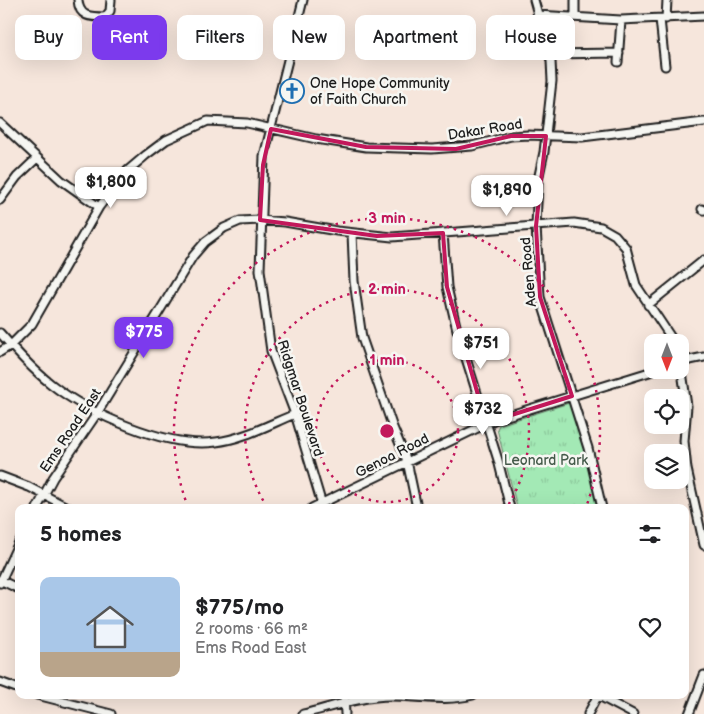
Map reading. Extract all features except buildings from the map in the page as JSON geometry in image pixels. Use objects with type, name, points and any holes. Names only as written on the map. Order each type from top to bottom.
[{"type":"street","points":[[78,0],[80,11],[88,17],[104,17],[110,11],[112,0]]},
{"type":"street","name":"Ridgmar Boulevard","points":[[303,0],[262,165],[260,270],[272,352],[294,414],[322,504]]},
{"type":"street","name":"Aden Road","points":[[534,0],[537,14]]},
{"type":"street","points":[[575,0],[575,15]]},
{"type":"street","points":[[665,66],[663,19],[667,0]]},
{"type":"street","points":[[537,14],[550,15]]},
{"type":"street","points":[[575,17],[621,20],[704,16]]},
{"type":"street","points":[[618,62],[621,20]]},
{"type":"street","points":[[575,54],[619,53]]},
{"type":"street","name":"Aden Road","points":[[549,60],[552,92],[538,180],[536,226],[540,297],[588,448],[601,504]]},
{"type":"street","name":"Dakar Road","points":[[0,352],[11,345],[32,324],[99,207],[133,166],[180,132],[208,121],[218,120],[366,147],[456,148],[511,136],[582,137],[704,122]]},
{"type":"street","points":[[0,123],[61,180],[99,207]]},
{"type":"street","points":[[0,200],[17,176],[37,158]]},
{"type":"street","name":"Ems Road East","points":[[39,504],[52,478],[98,412],[193,256],[205,242],[224,228],[240,221],[285,222],[352,233],[392,237],[586,223],[601,227],[615,235],[626,248],[636,285],[669,334]]},
{"type":"street","points":[[352,233],[354,282],[362,338],[407,461],[417,504]]},
{"type":"street","points":[[444,233],[447,287],[457,330],[509,504]]},
{"type":"street","points":[[648,305],[704,260]]},
{"type":"street","points":[[0,333],[52,385],[72,399],[159,438],[192,443],[232,439],[294,414]]},
{"type":"street","points":[[689,359],[704,356]]},
{"type":"street","name":"Genoa Road","points":[[324,504],[486,423],[644,374]]},
{"type":"street","points":[[683,379],[687,406],[684,440],[687,469],[703,532],[704,545]]},
{"type":"street","points":[[0,476],[61,504]]},
{"type":"street","points":[[15,550],[0,581],[15,587]]},
{"type":"street","points":[[689,714],[704,675]]},
{"type":"street","points":[[0,682],[15,687]]},
{"type":"street","points":[[53,699],[111,714]]},
{"type":"street","points":[[344,699],[344,714]]},
{"type":"street","points":[[303,714],[364,699]]},
{"type":"street","points":[[431,699],[451,699]]},
{"type":"street","points":[[588,714],[596,699]]},
{"type":"street","points":[[605,699],[633,714]]},
{"type":"highlighted area","points":[[271,129],[366,147],[456,149],[511,136],[546,136],[536,226],[540,297],[572,396],[486,423],[447,287],[443,233],[377,236],[260,220],[263,165]]},
{"type":"green space","name":"Leonard Park","points":[[569,403],[573,406],[598,504],[516,504],[497,429],[499,425]]},
{"type":"place","name":"One Hope Community of Faith Church","points":[[292,91]]}]
